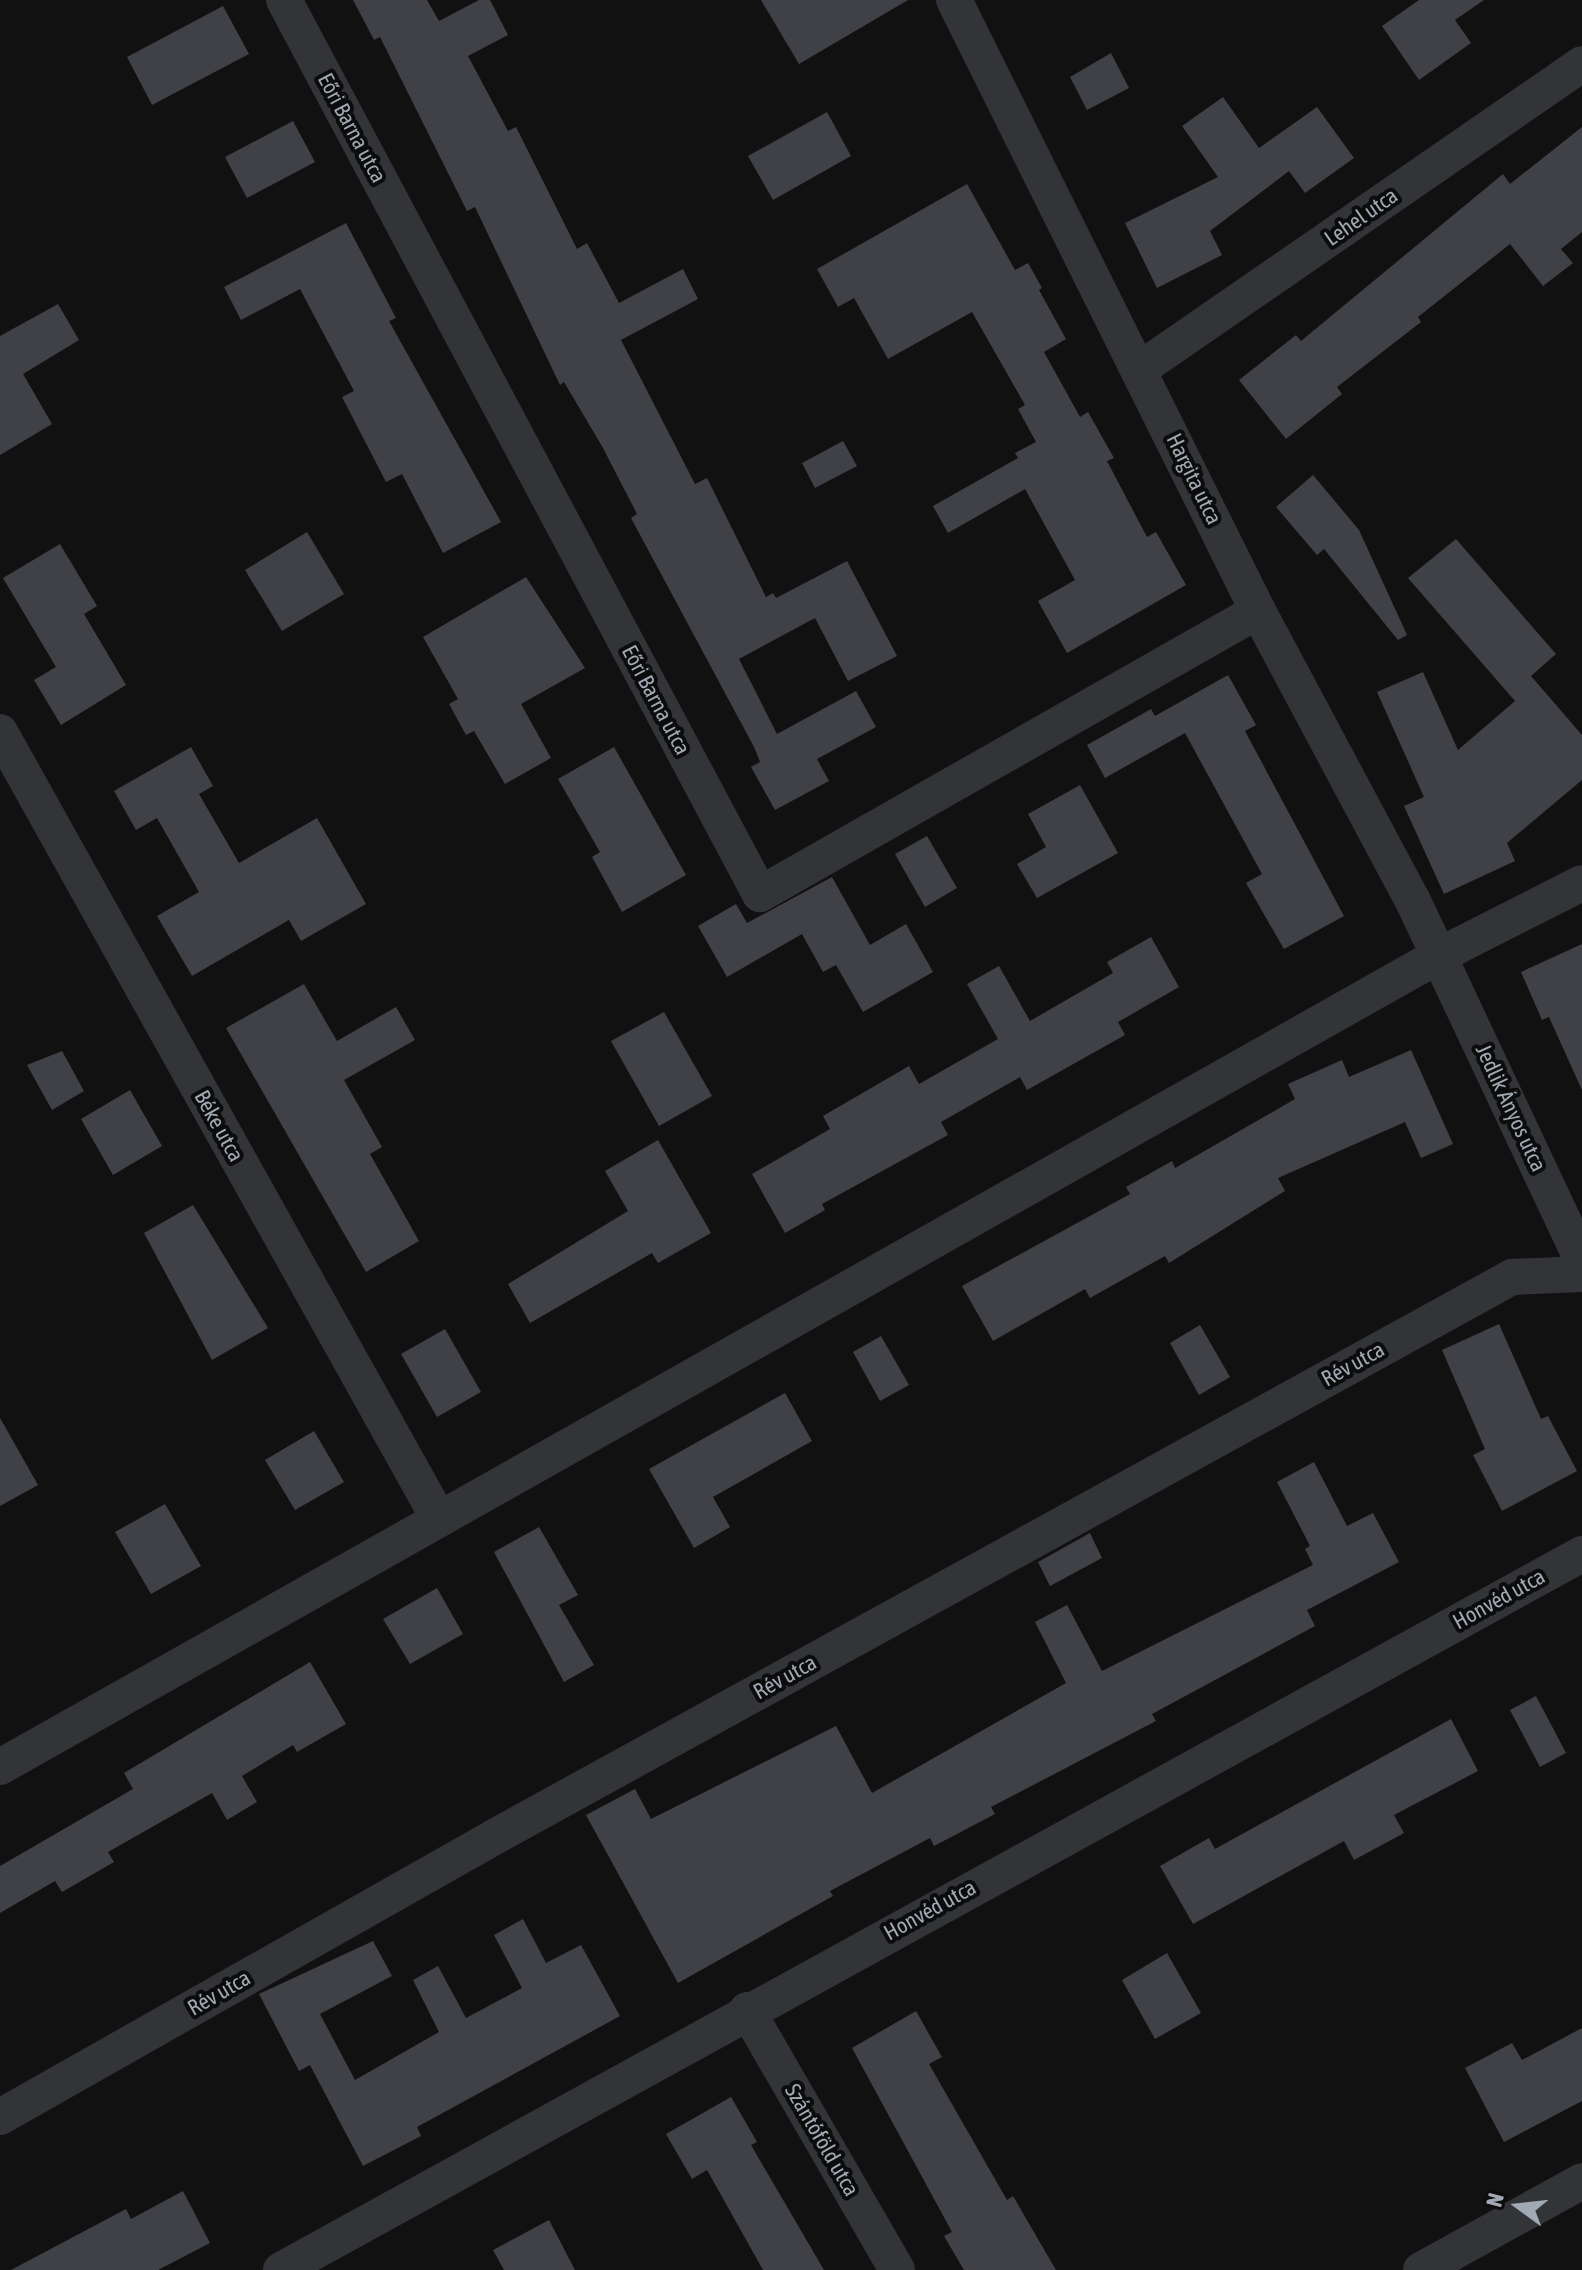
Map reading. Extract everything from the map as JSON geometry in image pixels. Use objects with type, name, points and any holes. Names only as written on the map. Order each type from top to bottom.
[{"type":"street","name":"Eőri Barna utca","points":[[284,0],[760,894],[1258,611]]},
{"type":"street","name":"Hargita utca","points":[[954,0],[1258,611],[1438,956]]},
{"type":"street","name":"Lehel utca","points":[[1140,369],[1582,64]]},
{"type":"street","name":"Béke utca","points":[[0,732],[439,1519]]},
{"type":"street","points":[[0,1767],[1438,956],[1582,883]]},
{"type":"street","name":"Jedlik Ányos utca","points":[[1438,956],[1582,1261]]},
{"type":"street","name":"Rév utca","points":[[0,2117],[496,1836],[1512,1277],[1582,1274]]},
{"type":"street","name":"Honvéd utca","points":[[281,2270],[747,2010],[1582,1554]]},
{"type":"street","name":"Szántóföld utca","points":[[747,2010],[897,2270]]},
{"type":"street","points":[[1421,2270],[1582,2181]]},
{"type":"building","points":[[353,0],[427,0],[439,21],[479,0],[490,0],[508,35],[468,56],[508,131],[516,127],[577,249],[587,243],[619,303],[683,269],[698,299],[621,340],[695,484],[707,478],[766,597],[773,593],[776,598],[847,561],[897,656],[848,681],[815,618],[739,659],[777,734],[856,691],[876,727],[817,759],[829,781],[775,810],[751,767],[760,762],[754,747],[631,518],[637,514],[603,448],[564,382],[560,385],[475,207],[467,211],[380,37],[374,40]]},
{"type":"building","points":[[761,0],[908,0],[799,64]]},
{"type":"building","points":[[1419,0],[1484,0],[1455,20],[1471,43],[1419,80],[1382,26]]},
{"type":"building","points":[[223,6],[249,54],[152,105],[127,57]]},
{"type":"building","points":[[1111,53],[1129,88],[1087,110],[1070,77]]},
{"type":"building","points":[[1223,97],[1259,148],[1317,107],[1354,158],[1305,193],[1289,171],[1210,231],[1222,255],[1157,288],[1125,223],[1218,177],[1182,126]]},
{"type":"building","points":[[827,112],[851,156],[773,200],[748,156]]},
{"type":"building","points":[[293,121],[315,162],[247,198],[225,157]]},
{"type":"building","points":[[1582,127],[1582,232],[1561,249],[1573,263],[1543,286],[1510,244],[1418,317],[1421,322],[1337,387],[1342,394],[1286,439],[1239,380],[1296,335],[1301,341],[1503,174],[1510,184]]},
{"type":"building","points":[[967,184],[1015,270],[1028,263],[1042,288],[1039,290],[1066,339],[1044,352],[1080,417],[1088,412],[1114,458],[1107,461],[1147,537],[1156,532],[1186,585],[1067,653],[1038,601],[1075,580],[1025,489],[948,533],[933,506],[1018,458],[1015,453],[1036,442],[1018,409],[1025,405],[972,312],[888,359],[854,298],[838,307],[817,269]]},
{"type":"building","points":[[346,223],[396,318],[389,321],[501,522],[443,553],[402,474],[386,482],[342,397],[354,391],[300,289],[241,320],[224,287]]},
{"type":"building","points":[[58,304],[79,340],[23,374],[52,424],[0,455],[0,336]]},
{"type":"building","points":[[843,441],[857,466],[815,488],[802,463]]},
{"type":"building","points":[[1313,475],[1359,530],[1407,635],[1398,640],[1324,549],[1317,555],[1276,507]]},
{"type":"building","points":[[307,532],[344,594],[282,631],[245,570]]},
{"type":"building","points":[[1456,539],[1556,654],[1531,676],[1582,735],[1582,780],[1507,843],[1515,861],[1444,894],[1404,806],[1424,797],[1377,692],[1423,672],[1458,750],[1515,701],[1408,578]]},
{"type":"building","points":[[60,544],[97,606],[84,614],[126,685],[61,725],[34,680],[56,667],[3,578]]},
{"type":"building","points":[[526,577],[585,668],[521,704],[551,758],[505,784],[474,731],[466,735],[449,704],[458,699],[423,637]]},
{"type":"building","points":[[1228,675],[1256,725],[1245,731],[1344,916],[1284,949],[1246,883],[1262,874],[1185,733],[1105,778],[1087,745],[1151,709],[1155,716]]},
{"type":"building","points":[[191,747],[213,786],[199,794],[239,863],[317,818],[366,904],[301,941],[289,920],[192,976],[157,916],[199,892],[157,818],[136,830],[114,791]]},
{"type":"building","points":[[614,747],[686,875],[622,912],[592,857],[600,852],[558,779]]},
{"type":"building","points":[[1080,785],[1118,853],[1037,898],[1017,864],[1046,847],[1028,814]]},
{"type":"building","points":[[927,836],[957,888],[925,907],[895,854]]},
{"type":"building","points":[[832,877],[870,945],[906,924],[933,972],[863,1012],[836,965],[823,972],[802,934],[727,977],[698,926],[736,904],[747,923]]},
{"type":"building","points":[[1151,937],[1179,987],[1118,1022],[1125,1035],[1027,1090],[1020,1077],[941,1122],[948,1135],[822,1204],[825,1210],[785,1233],[752,1174],[830,1129],[823,1116],[909,1066],[919,1084],[998,1039],[967,984],[999,966],[1030,1021],[1113,973],[1107,962]]},
{"type":"building","points":[[1582,944],[1582,1090],[1549,1017],[1542,1020],[1521,972]]},
{"type":"building","points":[[304,984],[337,1041],[396,1007],[415,1040],[344,1080],[382,1147],[370,1154],[419,1241],[366,1272],[226,1028]]},
{"type":"building","points":[[664,1012],[712,1096],[659,1126],[611,1041]]},
{"type":"building","points":[[1411,1050],[1453,1144],[1421,1158],[1405,1122],[1278,1178],[1285,1191],[1169,1263],[1165,1256],[1090,1298],[1085,1289],[993,1341],[962,1286],[1130,1194],[1126,1187],[1172,1161],[1175,1168],[1295,1099],[1288,1084],[1342,1060],[1349,1077]]},
{"type":"building","points":[[62,1051],[84,1091],[52,1110],[27,1065]]},
{"type":"building","points":[[130,1090],[162,1146],[113,1175],[81,1119]]},
{"type":"building","points":[[658,1140],[711,1233],[658,1263],[652,1253],[530,1323],[508,1284],[628,1211],[605,1171]]},
{"type":"building","points":[[193,1205],[268,1328],[212,1360],[144,1233]]},
{"type":"building","points":[[1499,1324],[1541,1419],[1548,1416],[1577,1471],[1502,1511],[1473,1455],[1485,1449],[1442,1350]]},
{"type":"building","points":[[1200,1325],[1230,1377],[1199,1395],[1170,1343]]},
{"type":"building","points":[[445,1329],[481,1392],[437,1417],[401,1354]]},
{"type":"building","points":[[881,1336],[909,1385],[880,1401],[853,1352]]},
{"type":"building","points":[[785,1393],[812,1441],[713,1497],[730,1527],[694,1548],[649,1469]]},
{"type":"building","points":[[0,1418],[38,1485],[0,1506]]},
{"type":"building","points":[[314,1431],[344,1482],[295,1510],[265,1460]]},
{"type":"building","points":[[1314,1462],[1347,1526],[1373,1513],[1399,1562],[1307,1610],[1315,1626],[1152,1714],[1156,1721],[991,1807],[995,1814],[934,1846],[930,1838],[830,1891],[833,1896],[678,1983],[586,1815],[635,1789],[651,1819],[836,1726],[872,1793],[1066,1683],[1035,1622],[1067,1605],[1102,1671],[1313,1565],[1305,1549],[1310,1546],[1277,1482]]},
{"type":"building","points":[[165,1504],[201,1566],[151,1594],[115,1532]]},
{"type":"building","points":[[539,1527],[578,1595],[559,1605],[594,1665],[564,1682],[494,1552]]},
{"type":"building","points":[[1090,1533],[1102,1558],[1050,1586],[1038,1562]]},
{"type":"building","points":[[437,1588],[463,1634],[410,1664],[383,1619]]},
{"type":"building","points":[[310,1662],[346,1724],[297,1752],[293,1745],[242,1776],[257,1802],[227,1820],[212,1793],[108,1852],[114,1862],[62,1892],[55,1881],[0,1913],[0,1866],[133,1789],[124,1773]]},
{"type":"building","points":[[1536,1696],[1566,1753],[1540,1767],[1510,1710]]},
{"type":"building","points":[[1451,1719],[1478,1771],[1394,1815],[1404,1833],[1354,1860],[1344,1841],[1193,1924],[1160,1866],[1209,1838],[1215,1849]]},
{"type":"building","points":[[523,1919],[546,1963],[581,1945],[620,2016],[417,2127],[421,2136],[363,2166],[310,2065],[299,2071],[259,1994],[373,1941],[392,1976],[320,2014],[355,2080],[439,2032],[413,1980],[438,1966],[466,2018],[522,1988],[494,1935]]},
{"type":"building","points":[[1167,1953],[1201,2013],[1155,2039],[1122,1980]]},
{"type":"building","points":[[916,2011],[942,2057],[929,2064],[1007,2200],[1013,2196],[1056,2270],[964,2270],[944,2236],[952,2232],[852,2048]]},
{"type":"building","points":[[1582,2028],[1582,2101],[1504,2142],[1465,2068],[1512,2043],[1522,2060]]},
{"type":"building","points":[[731,2097],[757,2142],[751,2145],[824,2270],[763,2270],[707,2170],[692,2179],[666,2134]]},
{"type":"building","points":[[183,2191],[210,2243],[158,2270],[11,2270],[126,2209],[131,2219]]},
{"type":"building","points":[[549,2220],[575,2270],[504,2270],[493,2250]]}]
